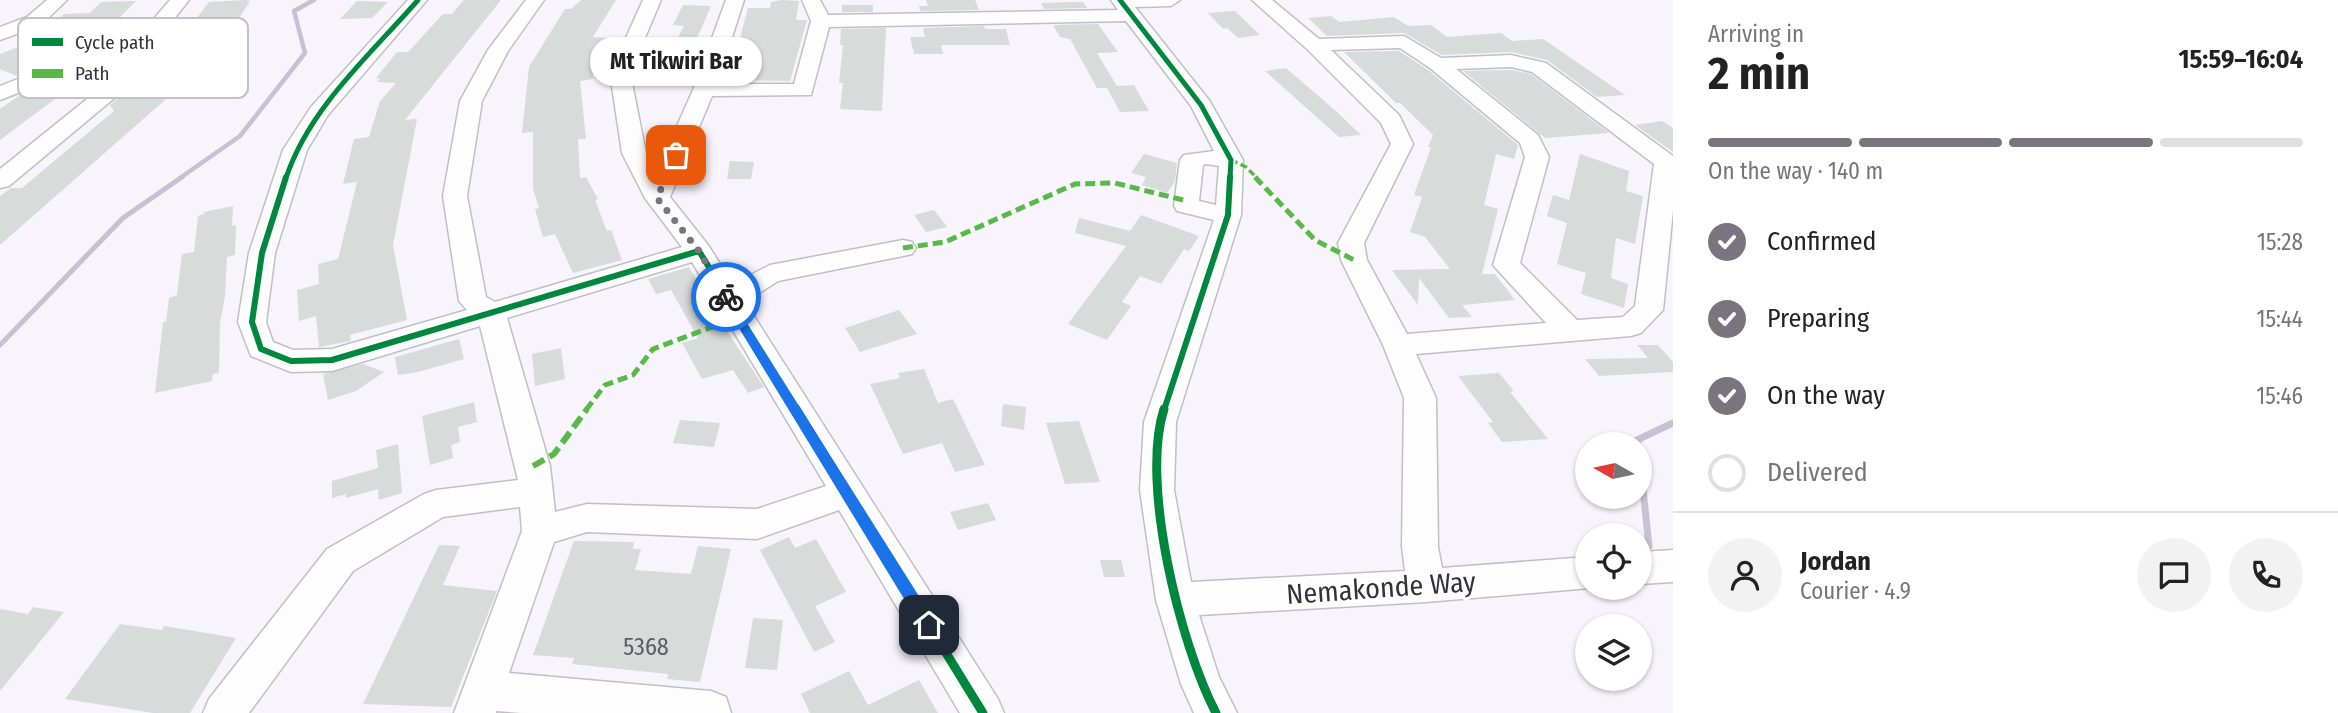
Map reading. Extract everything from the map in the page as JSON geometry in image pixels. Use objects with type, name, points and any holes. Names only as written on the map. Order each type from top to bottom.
[{"type":"street","points":[[37,18],[58,0]]},
{"type":"street","points":[[165,18],[180,0]]},
{"type":"street","points":[[418,0],[318,112],[295,150],[262,253],[252,322],[261,349],[291,361],[332,360],[699,251]]},
{"type":"street","points":[[535,0],[498,50],[471,101],[455,196],[474,301],[491,313],[533,466],[540,531],[479,702],[711,711]]},
{"type":"street","points":[[652,0],[620,73],[634,153],[657,198],[699,251],[983,713]]},
{"type":"street","points":[[657,198],[704,90],[735,0]]},
{"type":"street","points":[[704,90],[803,90],[821,22],[811,0]]},
{"type":"street","points":[[889,0],[894,21]]},
{"type":"street","points":[[996,0],[1007,19]]},
{"type":"street","points":[[821,22],[1007,19],[1171,0]]},
{"type":"street","points":[[1261,0],[1314,45],[1391,120],[1402,144],[1351,243],[1354,260],[1398,345],[1420,398],[1420,547],[1426,586]]},
{"type":"street","points":[[1124,5],[1201,105],[1231,160],[1228,215],[1160,422],[1157,490],[1175,600],[1200,684],[1216,713]]},
{"type":"street","points":[[0,34],[18,27]]},
{"type":"street","points":[[1314,45],[1404,42],[1437,64],[1530,141],[1537,157],[1506,265],[1570,331]]},
{"type":"street","points":[[1398,345],[1631,327],[1649,310],[1666,162],[1539,67],[1511,61],[1437,64]]},
{"type":"street","points":[[0,94],[18,87]]},
{"type":"street","points":[[0,181],[102,98]]},
{"type":"street","points":[[1228,215],[1186,206],[1192,160],[1206,157],[1231,160]]},
{"type":"street","points":[[727,300],[769,274],[902,248]]},
{"type":"street","points":[[224,713],[340,560],[436,504],[536,491]]},
{"type":"street","points":[[540,531],[587,518],[757,524],[847,493]]},
{"type":"street","points":[[1652,567],[1673,566]]},
{"type":"street","name":"Nemakonde Way","points":[[1175,600],[1426,586],[1575,574]]},
{"type":"building","points":[[464,0],[501,0],[405,120],[417,119],[393,245],[407,320],[350,335],[351,341],[319,347],[316,316],[299,321],[297,290],[319,284],[318,264],[338,259],[357,182],[343,184],[354,139],[369,137],[380,101],[396,83],[377,82],[380,79],[376,78],[397,52],[408,52],[443,14],[452,14]]},
{"type":"building","points":[[581,0],[616,0],[593,37],[618,39],[607,58],[592,58],[593,79],[580,81],[586,139],[578,139],[580,178],[586,177],[598,199],[595,200],[607,231],[611,230],[622,260],[573,273],[555,234],[543,237],[535,209],[539,208],[533,189],[533,132],[522,133],[529,67],[565,9],[571,9]]},
{"type":"building","points":[[926,0],[975,0],[979,10],[920,11],[919,6],[928,6]]},
{"type":"building","points":[[136,1],[119,18],[60,18],[64,14],[90,13],[101,2]]},
{"type":"building","points":[[250,1],[239,18],[197,18],[209,2]]},
{"type":"building","points":[[357,1],[388,2],[372,18],[340,19]]},
{"type":"building","points":[[799,1],[796,20],[807,20],[790,81],[729,80],[748,8],[770,8],[771,2]]},
{"type":"building","points":[[1083,2],[1087,8],[1044,9],[1041,3]]},
{"type":"building","points":[[683,5],[711,6],[687,62],[692,84],[675,86],[668,57],[684,26],[673,25]]},
{"type":"building","points":[[842,5],[873,5],[873,12],[842,12]]},
{"type":"building","points":[[1235,11],[1260,35],[1238,38],[1227,28],[1223,29],[1208,13]]},
{"type":"building","points":[[1331,16],[1339,22],[1394,17],[1408,26],[1431,25],[1447,37],[1501,33],[1512,41],[1543,39],[1625,95],[1597,97],[1547,60],[1511,52],[1442,55],[1404,33],[1327,36],[1308,18]]},
{"type":"building","points":[[1098,24],[1118,52],[1097,53],[1117,86],[1134,85],[1149,111],[1120,112],[1107,88],[1097,88],[1070,39],[1060,37],[1053,25]]},
{"type":"building","points":[[984,26],[985,29],[1006,29],[1010,45],[941,45],[943,54],[914,54],[910,37],[925,37],[923,28]]},
{"type":"building","points":[[886,28],[882,111],[840,109],[843,83],[839,83],[843,45],[840,45],[841,29]]},
{"type":"building","points":[[18,47],[18,76],[0,69],[0,54]]},
{"type":"building","points":[[1399,51],[1428,70],[1518,145],[1514,159],[1496,154],[1484,205],[1498,209],[1482,274],[1495,274],[1515,300],[1462,305],[1472,317],[1449,318],[1419,278],[1418,305],[1392,270],[1450,269],[1425,237],[1410,232],[1422,197],[1414,195],[1433,135],[1344,52]]},
{"type":"building","points":[[1286,68],[1361,135],[1339,137],[1265,71]]},
{"type":"building","points":[[1511,70],[1531,74],[1609,133],[1545,138],[1463,71]]},
{"type":"building","points":[[18,96],[56,98],[0,140],[0,109]]},
{"type":"building","points":[[119,98],[167,98],[0,245],[0,196],[11,188],[22,188],[114,111],[110,105]]},
{"type":"building","points":[[1662,121],[1673,128],[1673,152],[1635,125]]},
{"type":"building","points":[[1144,154],[1177,163],[1175,181],[1167,193],[1142,185],[1146,177],[1131,173]]},
{"type":"building","points":[[1580,154],[1629,171],[1626,191],[1643,196],[1635,244],[1616,238],[1611,278],[1628,284],[1624,308],[1581,294],[1586,273],[1557,264],[1567,223],[1547,216],[1553,195],[1569,200]]},
{"type":"building","points":[[730,161],[754,162],[751,179],[727,179]]},
{"type":"building","points":[[233,206],[232,226],[236,225],[235,255],[227,257],[225,296],[220,323],[219,373],[213,374],[212,381],[155,393],[163,322],[166,322],[169,298],[177,295],[182,254],[194,252],[198,216],[204,212]]},
{"type":"building","points":[[934,210],[947,227],[926,232],[914,215]]},
{"type":"building","points":[[1141,215],[1199,236],[1189,251],[1184,249],[1161,284],[1140,276],[1122,302],[1131,306],[1107,340],[1068,324],[1126,246],[1075,233],[1079,218],[1130,231]]},
{"type":"building","points":[[689,267],[712,309],[764,387],[748,393],[733,370],[702,379],[682,343],[698,338],[671,290],[656,294],[648,279]]},
{"type":"building","points":[[899,310],[917,334],[860,352],[845,328]]},
{"type":"building","points":[[459,339],[464,359],[398,375],[395,357]]},
{"type":"building","points":[[1637,345],[1658,345],[1673,362],[1673,372],[1599,376],[1585,359],[1648,358]]},
{"type":"building","points":[[561,348],[565,379],[535,386],[532,354]]},
{"type":"building","points":[[363,364],[384,372],[356,391],[328,400],[323,374]]},
{"type":"building","points":[[924,369],[938,403],[953,399],[985,465],[955,472],[942,443],[903,454],[870,384],[900,378],[898,373]]},
{"type":"building","points":[[1499,373],[1514,391],[1510,392],[1548,439],[1502,442],[1488,423],[1493,422],[1458,376]]},
{"type":"building","points":[[474,402],[477,422],[458,427],[460,442],[451,445],[453,458],[430,465],[422,416]]},
{"type":"building","points":[[1003,404],[1026,407],[1024,430],[1001,426]]},
{"type":"building","points":[[680,420],[720,423],[714,447],[673,443]]},
{"type":"building","points":[[1079,421],[1100,482],[1065,484],[1046,423]]},
{"type":"building","points":[[398,444],[402,493],[379,500],[378,489],[346,498],[346,494],[332,498],[332,481],[378,468],[376,450]]},
{"type":"building","points":[[988,503],[996,520],[958,530],[950,512]]},
{"type":"building","points":[[789,537],[795,548],[816,539],[846,592],[815,606],[835,642],[814,652],[760,550]]},
{"type":"building","points":[[574,541],[634,542],[633,549],[641,549],[635,570],[691,574],[698,546],[731,549],[700,682],[667,679],[668,674],[572,664],[574,658],[533,655]]},
{"type":"building","points":[[439,545],[460,546],[443,585],[497,591],[451,707],[363,704]]},
{"type":"building","points":[[1100,560],[1121,560],[1125,577],[1104,577]]},
{"type":"building","points":[[33,607],[64,612],[0,691],[0,609],[28,614]]},
{"type":"building","points":[[753,618],[783,620],[777,670],[745,668]]},
{"type":"building","points":[[120,624],[162,630],[164,626],[236,638],[190,713],[153,713],[65,699]]},
{"type":"building","points":[[849,671],[868,705],[919,680],[938,713],[810,713],[801,694]]},
{"type":"waterway","points":[[180,178],[240,136],[305,53],[294,11],[314,0]]},
{"type":"waterway","points":[[0,345],[123,218],[182,177]]},
{"type":"waterway","points":[[1652,433],[1673,423]]},
{"type":"waterway","points":[[1645,509],[1647,523]]},
{"type":"marked path","points":[[1231,160],[1246,167],[1315,240],[1354,260]]},
{"type":"marked path","points":[[903,248],[945,242],[1075,184],[1115,183],[1187,201]]},
{"type":"marked path","points":[[533,466],[554,454],[605,385],[633,375],[653,349],[739,317]]},
{"type":"cycle path","points":[[418,0],[319,112],[295,150],[262,253],[252,322],[261,349],[291,361],[332,360],[699,251],[983,713]]},
{"type":"cycle path","points":[[1120,0],[1201,105],[1231,160],[1228,215],[1160,422],[1157,490],[1175,600],[1201,684],[1216,713]]},
{"type":"way so far","points":[[676,155],[657,198],[699,251],[726,297]]},
{"type":"place","name":"Mt Tikwiri Bar","points":[[676,155]]},
{"type":"route","points":[[726,297],[929,625]]}]
